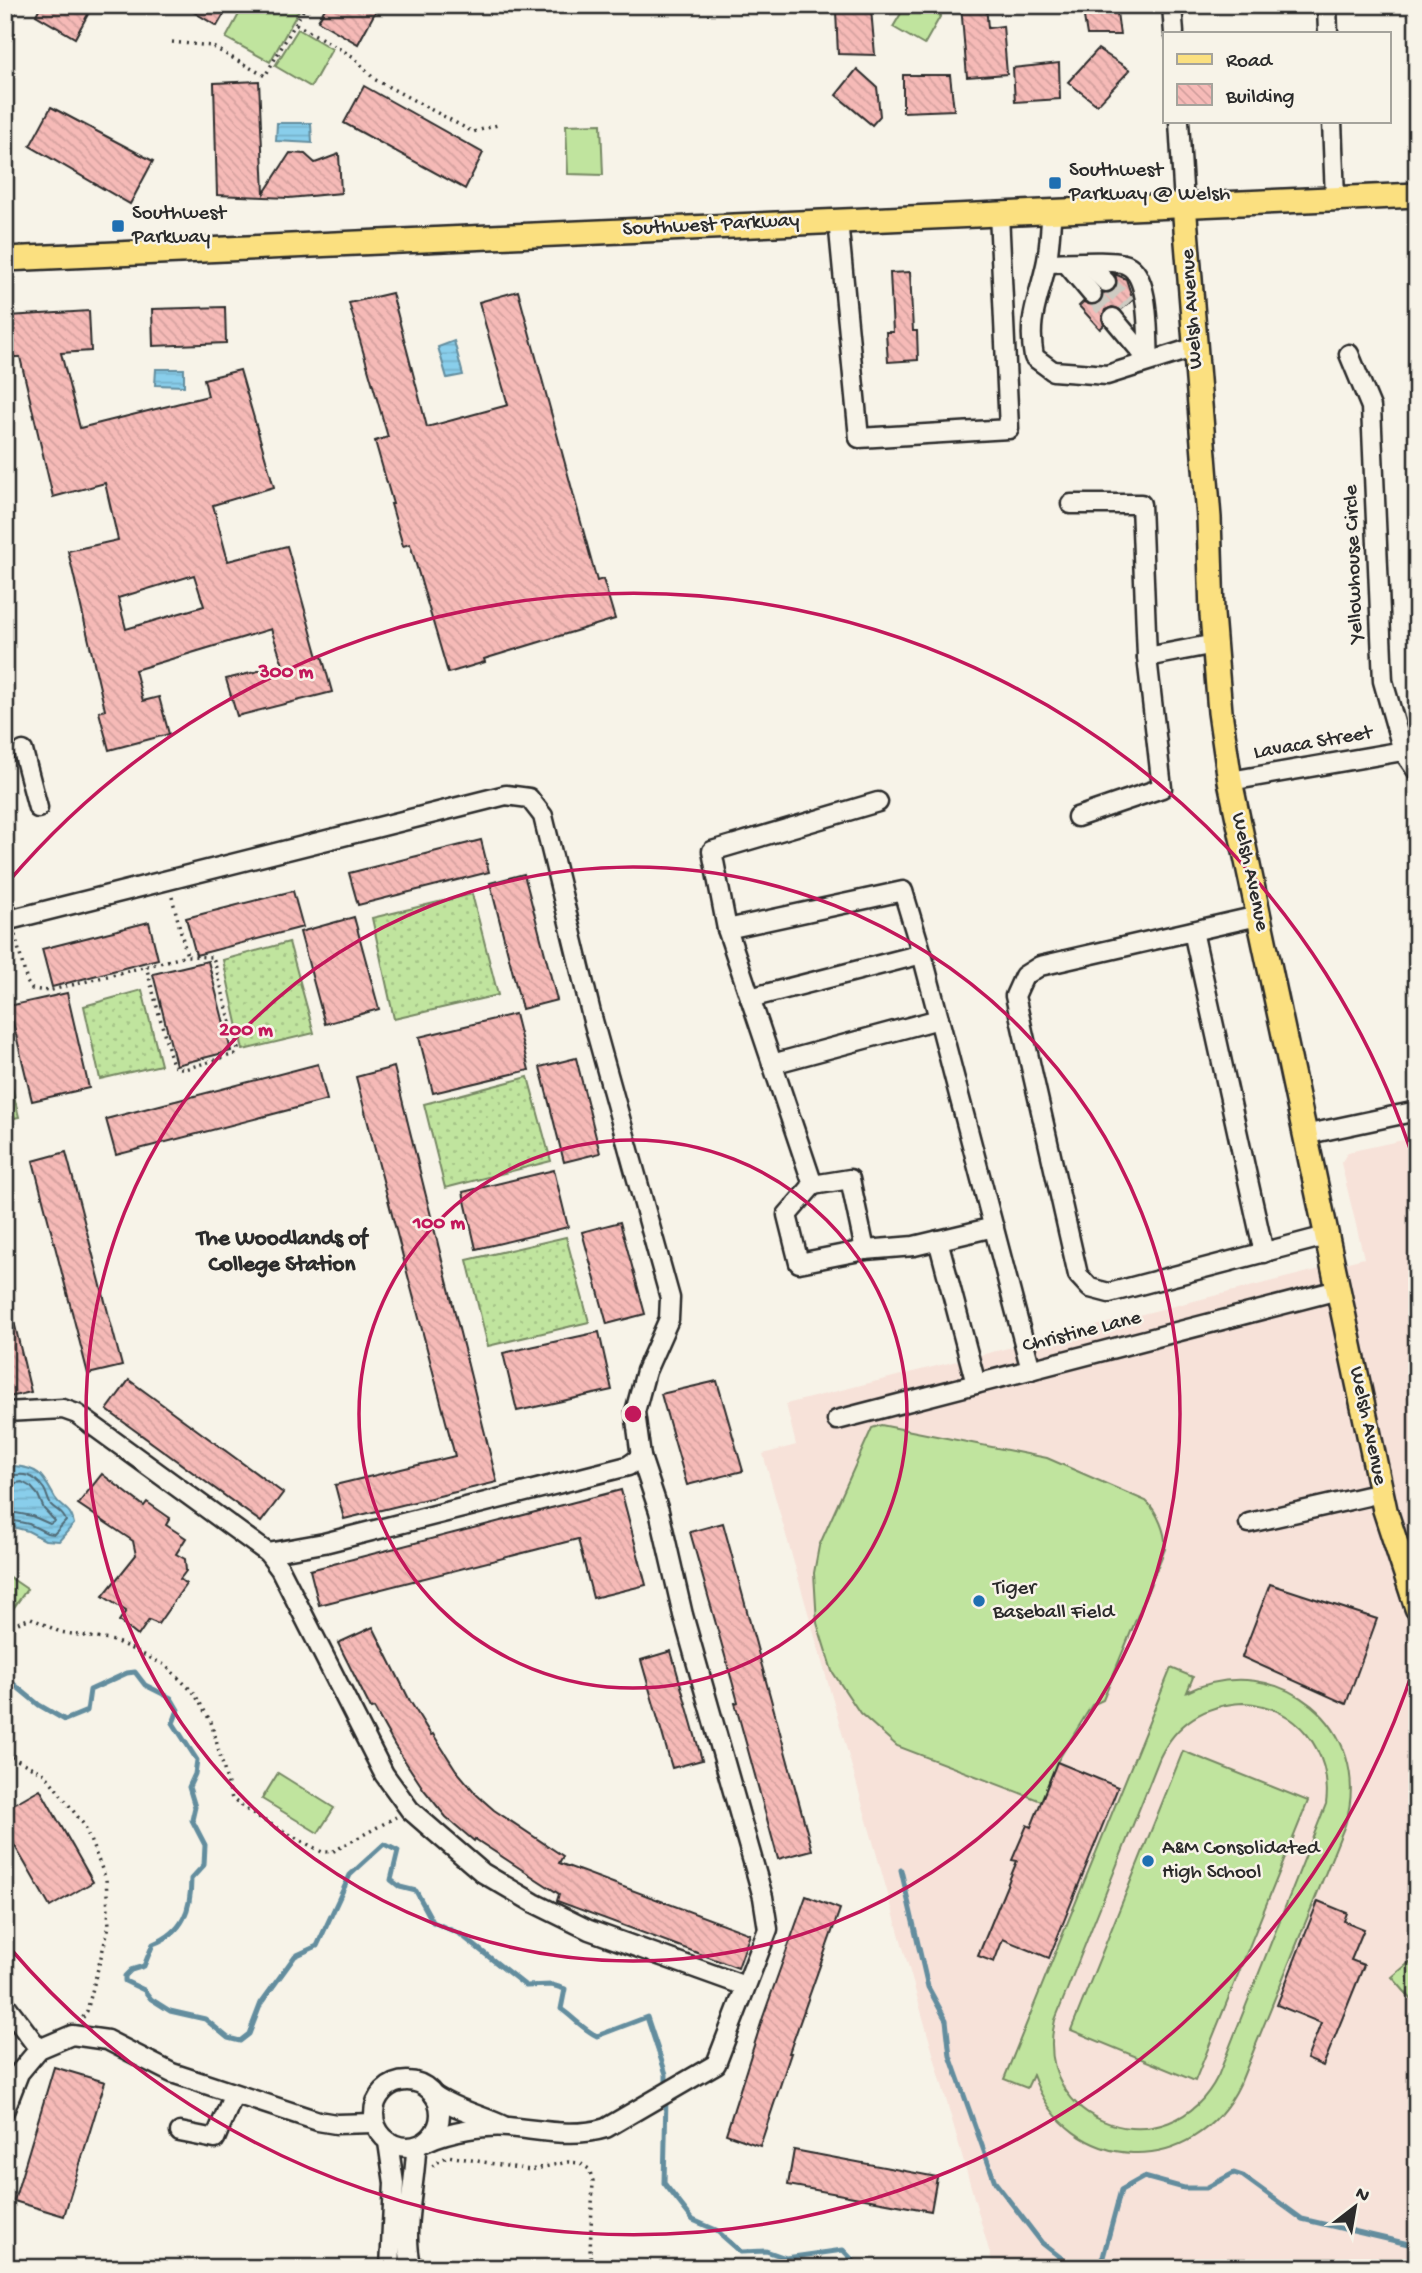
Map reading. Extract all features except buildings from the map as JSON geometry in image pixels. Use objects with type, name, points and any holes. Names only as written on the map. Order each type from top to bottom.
[{"type":"main road","name":"Southwest Parkway","points":[[5,260],[999,212],[1417,195]]},
{"type":"main road","name":"Welsh Avenue","points":[[1184,204],[1209,518],[1220,712],[1230,781],[1381,1493],[1417,1608]]},
{"type":"street","points":[[1172,5],[1174,32]]},
{"type":"street","points":[[1327,5],[1328,32]]},
{"type":"street","name":"Welsh Avenue","points":[[1180,122],[1184,204]]},
{"type":"street","points":[[1332,122],[1335,198]]},
{"type":"street","points":[[1052,210],[1046,264],[1034,305],[1030,336],[1034,357],[1053,371],[1107,375],[1196,347]]},
{"type":"street","points":[[838,220],[859,438],[1009,429],[999,212]]},
{"type":"street","points":[[1066,263],[1099,288],[1087,263]]},
{"type":"street","points":[[1046,264],[1125,263],[1138,272],[1144,290],[1149,361]]},
{"type":"street","points":[[1128,304],[1146,321]]},
{"type":"street","points":[[1113,318],[1149,361]]},
{"type":"street","name":"Yellowhouse Circle","points":[[1349,354],[1371,407],[1383,681],[1403,751],[1417,771]]},
{"type":"street","points":[[1071,504],[1142,504],[1147,657],[1163,788],[1077,817]]},
{"type":"street","points":[[1147,657],[1215,644]]},
{"type":"street","points":[[23,751],[38,808]]},
{"type":"street","name":"Lavaca Street","points":[[1230,781],[1403,751]]},
{"type":"street","points":[[8,920],[506,795],[529,798],[543,816],[592,1017],[670,1298],[669,1319],[646,1371],[635,1412],[641,1457],[659,1511],[683,1615],[765,1905],[768,1929],[716,2064],[606,2128],[589,2133],[567,2134],[504,2126],[449,2132],[422,2144],[397,2146],[382,2137],[374,2123],[375,2102],[380,2093],[397,2082],[418,2083],[446,2104],[484,2116],[504,2126]]},
{"type":"street","points":[[813,1185],[727,929],[712,851],[878,802]]},
{"type":"street","points":[[727,929],[903,891],[1031,1370]]},
{"type":"street","points":[[1258,916],[1040,966],[1024,975],[1015,996],[1078,1275],[1090,1288],[1109,1293],[1326,1236]]},
{"type":"street","points":[[1193,931],[1264,1253]]},
{"type":"street","points":[[750,998],[922,954]]},
{"type":"street","points":[[772,1064],[939,1019]]},
{"type":"street","points":[[1304,1135],[1417,1111]]},
{"type":"street","points":[[865,1250],[850,1179],[813,1185],[786,1215],[799,1263],[865,1250],[914,1246],[994,1227]]},
{"type":"street","points":[[938,1240],[976,1384]]},
{"type":"street","name":"Christine Lane","points":[[837,1420],[1338,1290]]},
{"type":"street","points":[[5,1412],[63,1409],[77,1414],[268,1553],[280,1569],[384,1774],[410,1810],[483,1874],[589,1930],[745,1986]]},
{"type":"street","points":[[268,1553],[324,1543],[628,1466],[641,1457]]},
{"type":"street","points":[[1250,1523],[1381,1493]]},
{"type":"street","points":[[5,2004],[39,2049]]},
{"type":"street","points":[[5,2109],[19,2073],[39,2049],[72,2035],[107,2040],[172,2073],[318,2121],[336,2124],[374,2123]]},
{"type":"street","points":[[180,2132],[215,2139],[234,2094]]},
{"type":"street","points":[[412,2268],[410,2225],[422,2144],[435,2133],[439,2124],[439,2104],[434,2095]]},
{"type":"street","points":[[388,2142],[394,2183],[390,2268]]},
{"type":"path","points":[[5,24],[21,5]]},
{"type":"path","points":[[172,42],[211,46],[265,76],[306,5]]},
{"type":"path","points":[[296,24],[354,57],[374,79],[473,132],[501,124]]},
{"type":"path","points":[[168,880],[187,956]]},
{"type":"path","points":[[8,920],[27,982],[32,989],[48,992],[146,966],[187,956],[213,957],[238,1049],[236,1054],[185,1069],[173,1066],[146,966]]},
{"type":"path","points":[[5,1628],[31,1618],[60,1632],[115,1641],[165,1665],[194,1693],[211,1722],[232,1799],[254,1815],[322,1852],[332,1852],[410,1810]]},
{"type":"path","points":[[5,1754],[45,1774],[84,1825],[106,1879],[109,1926],[87,2011],[72,2035]]},
{"type":"path","points":[[425,2170],[448,2156],[530,2170],[568,2162],[580,2163],[589,2169],[593,2181],[590,2253],[593,2268]]},
{"type":"shaded area","name":"A&M Consolidated High School","points":[[1417,1137],[1417,2268],[994,2268],[763,1454],[796,1445],[786,1404],[1364,1258],[1341,1163],[1348,1152]]},
{"type":"green space","points":[[244,5],[302,5],[270,62],[226,38]]},
{"type":"green space","points":[[906,5],[924,5],[941,15],[924,45],[893,27]]},
{"type":"green space","points":[[298,29],[332,49],[311,87],[275,66]]},
{"type":"green space","points":[[601,124],[603,175],[568,174],[566,125]]},
{"type":"green space","points":[[472,894],[498,995],[394,1019],[372,918]]},
{"type":"green space","points":[[289,942],[314,1033],[243,1050],[223,960]]},
{"type":"green space","points":[[142,990],[161,1065],[100,1079],[84,1006]]},
{"type":"green space","points":[[5,1058],[19,1117],[5,1120]]},
{"type":"green space","points":[[528,1077],[551,1161],[445,1188],[424,1104]]},
{"type":"green space","points":[[566,1237],[589,1322],[488,1346],[467,1260]]},
{"type":"green space","name":"Tiger Baseball Field","points":[[881,1425],[1047,1458],[1146,1501],[1160,1523],[1165,1549],[1103,1700],[1092,1705],[1057,1762],[1041,1801],[897,1746],[860,1713],[832,1671],[817,1623],[814,1573],[819,1546],[872,1428]]},
{"type":"green space","points":[[5,1574],[27,1589],[5,1620]]},
{"type":"green space","points":[[1171,1668],[1193,1677],[1187,1692],[1221,1681],[1254,1681],[1285,1689],[1311,1706],[1332,1729],[1346,1757],[1351,1789],[1345,1825],[1240,2084],[1220,2115],[1194,2137],[1164,2150],[1133,2153],[1102,2147],[1074,2132],[1050,2108],[1033,2075],[1027,2088],[1004,2079]],"holes":[[[1243,1703],[1280,1712],[1295,1722],[1317,1750],[1324,1767],[1326,1804],[1218,2076],[1196,2105],[1169,2123],[1139,2128],[1109,2123],[1083,2109],[1063,2087],[1053,2056],[1055,2020],[1167,1745],[1184,1725],[1216,1707]]]},
{"type":"green space","points":[[1183,1751],[1308,1801],[1195,2081],[1071,2030]]},
{"type":"green space","points":[[278,1773],[334,1808],[318,1833],[262,1799]]},
{"type":"green space","points":[[1417,1956],[1417,1996],[1412,2000],[1392,1977]]},
{"type":"water","points":[[277,123],[311,123],[312,143],[276,141]]},
{"type":"water","points":[[454,341],[463,375],[447,378],[438,347]]},
{"type":"water","points":[[156,369],[184,369],[184,386],[155,385]]},
{"type":"water","points":[[14,1466],[36,1471],[58,1502],[71,1514],[74,1524],[59,1541],[45,1540],[28,1531],[5,1525],[5,1470]]},
{"type":"waterway","points":[[5,1677],[39,1705],[65,1720],[87,1711],[90,1690],[135,1672],[145,1685],[171,1698],[178,1710],[173,1723],[197,1760],[189,1787],[195,1807],[192,1820],[205,1845],[204,1865],[191,1879],[187,1910],[179,1926],[164,1939],[153,1944],[144,1966],[131,1970],[125,1976],[125,1981],[144,1990],[151,1999],[170,2011],[205,2019],[228,2038],[240,2041],[249,2034],[261,2003],[295,1956],[317,1946],[350,1875],[384,1844],[398,1851],[391,1880],[400,1887],[416,1891],[433,1922],[460,1934],[526,1986],[552,1985],[565,1989],[561,2009],[592,2033],[597,2036],[647,2017],[666,2074],[666,2088]]},
{"type":"waterway","points":[[901,1870],[928,1987],[946,2020],[950,2056],[995,2182],[1042,2243],[1074,2268]]},
{"type":"waterway","points":[[666,2098],[664,2183],[693,2220],[716,2230],[741,2252],[766,2251],[786,2258],[843,2250],[860,2268]]},
{"type":"waterway","points":[[1094,2268],[1103,2257],[1121,2190],[1144,2177],[1184,2188],[1206,2188],[1234,2173],[1243,2176],[1302,2219],[1417,2246]]},
{"type":"tunnel","points":[[1106,282],[1128,304]]},
{"type":"tunnel","points":[[1092,294],[1113,318]]},
{"type":"place","name":"Southwest Parkway @ Welsh","points":[[1055,183]]},
{"type":"place","name":"Southwest Parkway","points":[[118,226]]},
{"type":"place","name":"Tiger Baseball Field","points":[[979,1601]]},
{"type":"place","name":"A&M Consolidated High School","points":[[1148,1861]]},
{"type":"district","name":"The Woodlands of College Station","points":[[282,1252]]}]
